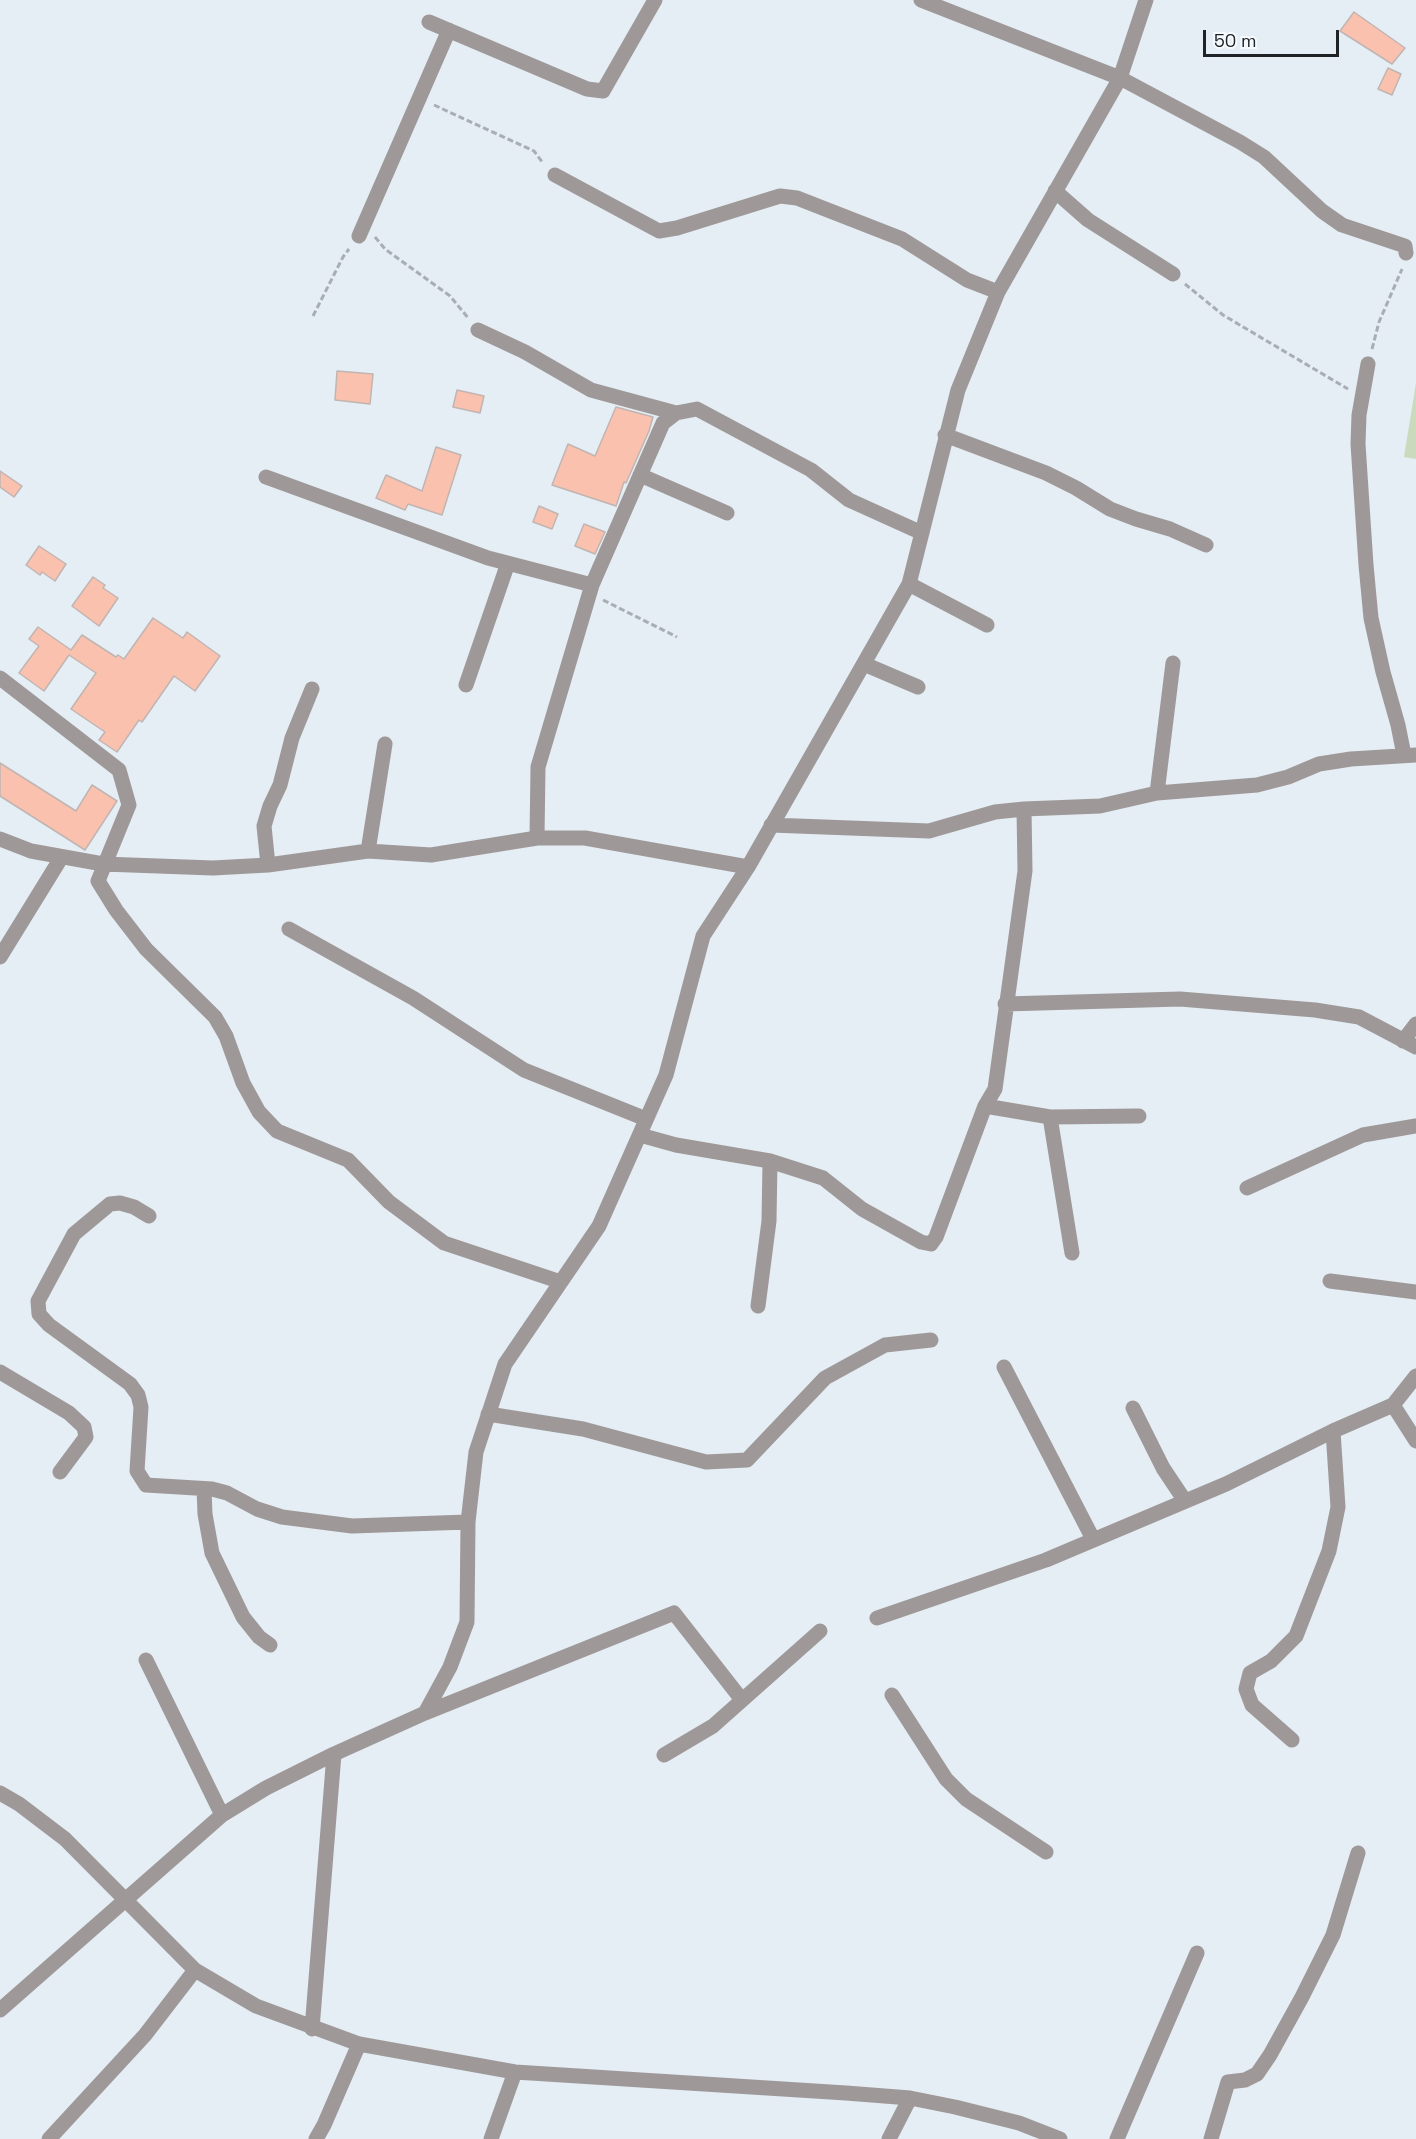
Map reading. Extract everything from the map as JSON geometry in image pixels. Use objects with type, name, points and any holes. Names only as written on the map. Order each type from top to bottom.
[{"type":"street","points":[[429,22],[586,89],[603,91],[655,0]]},
{"type":"street","points":[[921,0],[1120,78],[1264,157],[1322,210],[1342,225],[1405,246],[1406,253]]},
{"type":"street","points":[[425,1713],[450,1667],[467,1622],[468,1522],[476,1452],[505,1364],[599,1226],[666,1075],[703,936],[748,867],[909,584],[958,390],[998,292],[1120,78],[1146,0]]},
{"type":"street","points":[[361,230],[449,30]]},
{"type":"street","points":[[555,175],[659,231],[677,228],[780,196],[797,198],[902,239],[967,280],[998,292]]},
{"type":"street","points":[[1055,191],[1088,220],[1173,274]]},
{"type":"street","points":[[478,330],[525,352],[591,390],[676,412],[697,409],[811,470],[849,500],[922,533]]},
{"type":"street","points":[[771,825],[929,831],[995,812],[1100,806],[1157,793],[1257,785],[1288,777],[1319,764],[1351,759],[1410,755],[1398,725],[1371,618],[1358,444],[1368,364]]},
{"type":"street","points":[[537,838],[538,767],[591,589],[663,423],[676,412]]},
{"type":"street","points":[[945,435],[1046,473],[1110,509],[1170,529],[1206,545]]},
{"type":"street","points":[[640,476],[727,513]]},
{"type":"street","points":[[266,477],[488,558],[591,589]]},
{"type":"street","points":[[466,685],[508,563]]},
{"type":"street","points":[[909,584],[987,625]]},
{"type":"street","points":[[1157,793],[1173,663]]},
{"type":"street","points":[[864,664],[918,687]]},
{"type":"street","points":[[0,678],[120,770],[129,805],[98,881],[116,910],[146,949],[215,1017],[226,1036],[243,1083],[259,1112],[277,1131],[348,1160],[389,1202],[444,1243],[561,1282]]},
{"type":"street","points":[[268,865],[264,826],[280,785],[292,738],[312,689]]},
{"type":"street","points":[[368,851],[385,744]]},
{"type":"street","points":[[640,1134],[676,1145],[770,1161],[823,1179],[862,1209],[921,1242],[931,1244],[936,1237],[985,1106],[994,1089],[1025,871],[1024,809]]},
{"type":"street","points":[[0,839],[31,851],[104,864],[213,868],[268,865],[368,851],[431,855],[537,838],[585,838],[748,867]]},
{"type":"street","points":[[0,957],[61,858]]},
{"type":"street","points":[[289,929],[413,998],[524,1070],[646,1119]]},
{"type":"street","points":[[1005,1004],[1180,999],[1303,1009],[1359,1017],[1410,1044],[1416,1024]]},
{"type":"street","points":[[985,1106],[1050,1117],[1139,1116]]},
{"type":"street","points":[[1050,1117],[1072,1253]]},
{"type":"street","points":[[1247,1188],[1363,1136],[1416,1126]]},
{"type":"street","points":[[758,1306],[769,1221],[770,1161]]},
{"type":"street","points":[[149,1216],[134,1207],[120,1203],[110,1204],[74,1234],[38,1301],[39,1314],[49,1324],[130,1383],[138,1395],[141,1407],[137,1472],[146,1485],[227,1492],[257,1509],[282,1518],[352,1526],[468,1522]]},
{"type":"street","points":[[1330,1281],[1416,1292]]},
{"type":"street","points":[[488,1414],[583,1429],[706,1462],[747,1460],[825,1378],[885,1345],[931,1340]]},
{"type":"street","points":[[1004,1367],[1093,1539]]},
{"type":"street","points":[[0,1372],[69,1413],[84,1427],[86,1437],[60,1472]]},
{"type":"street","points":[[877,1618],[1046,1560],[1226,1484],[1333,1431],[1392,1405],[1416,1376]]},
{"type":"street","points":[[1392,1405],[1416,1441]]},
{"type":"street","points":[[1133,1408],[1163,1467],[1185,1501]]},
{"type":"street","points":[[1292,1740],[1252,1705],[1246,1689],[1250,1672],[1271,1660],[1296,1635],[1329,1551],[1338,1507],[1333,1431]]},
{"type":"street","points":[[204,1489],[205,1514],[212,1553],[243,1617],[259,1637],[270,1645]]},
{"type":"street","points":[[0,2010],[222,1815],[266,1788],[425,1713],[674,1613],[742,1700]]},
{"type":"street","points":[[664,1755],[713,1726],[820,1631]]},
{"type":"street","points":[[146,1660],[222,1815]]},
{"type":"street","points":[[892,1695],[946,1779],[966,1799],[1046,1852]]},
{"type":"street","points":[[312,2029],[334,1754]]},
{"type":"street","points":[[0,1793],[19,1804],[65,1839],[195,1970],[256,2006],[312,2029],[359,2044],[515,2072],[910,2098],[1019,2123],[1060,2139]]},
{"type":"street","points":[[1211,2139],[1228,2082],[1245,2080],[1257,2074],[1270,2055],[1307,1987],[1333,1935],[1358,1853]]},
{"type":"street","points":[[1117,2139],[1197,1953]]},
{"type":"street","points":[[49,2139],[145,2035],[195,1970]]},
{"type":"street","points":[[316,2139],[359,2044]]},
{"type":"street","points":[[491,2139],[515,2072]]},
{"type":"street","points":[[889,2139],[910,2098]]},
{"type":"path","points":[[419,98],[534,151],[555,175]]},
{"type":"path","points":[[313,316],[343,257],[361,230],[450,296],[478,330]]},
{"type":"path","points":[[1368,364],[1379,322],[1405,262],[1406,253]]},
{"type":"path","points":[[1173,274],[1223,315],[1362,398]]},
{"type":"path","points":[[591,589],[677,637]]},
{"type":"green space","points":[[1416,383],[1416,459],[1404,457]]},
{"type":"building","points":[[1354,12],[1405,48],[1392,64],[1340,31]]},
{"type":"building","points":[[1388,68],[1401,74],[1392,95],[1378,89]]},
{"type":"building","points":[[337,371],[373,374],[370,404],[335,400]]},
{"type":"building","points":[[457,390],[484,396],[480,413],[453,407]]},
{"type":"building","points":[[616,407],[653,417],[626,483],[624,482],[616,506],[552,485],[568,444],[595,456]]},
{"type":"building","points":[[436,447],[461,455],[442,515],[408,504],[405,510],[376,498],[386,475],[422,491]]},
{"type":"building","points":[[0,471],[22,486],[14,497],[0,487]]},
{"type":"building","points":[[539,506],[558,514],[552,529],[533,522]]},
{"type":"building","points":[[584,524],[605,532],[595,554],[575,546]]},
{"type":"building","points":[[39,546],[66,564],[55,581],[42,572],[40,575],[26,565]]},
{"type":"building","points":[[93,577],[105,585],[103,588],[118,598],[99,626],[72,606]]},
{"type":"building","points":[[153,618],[183,638],[187,632],[220,656],[195,691],[174,676],[142,722],[139,720],[117,752],[99,740],[105,732],[71,709],[96,673],[69,655],[44,691],[19,673],[39,646],[29,639],[38,627],[71,650],[82,635],[116,657],[118,655],[124,659]]},
{"type":"building","points":[[0,763],[76,811],[92,785],[117,801],[85,850],[0,796]]}]
